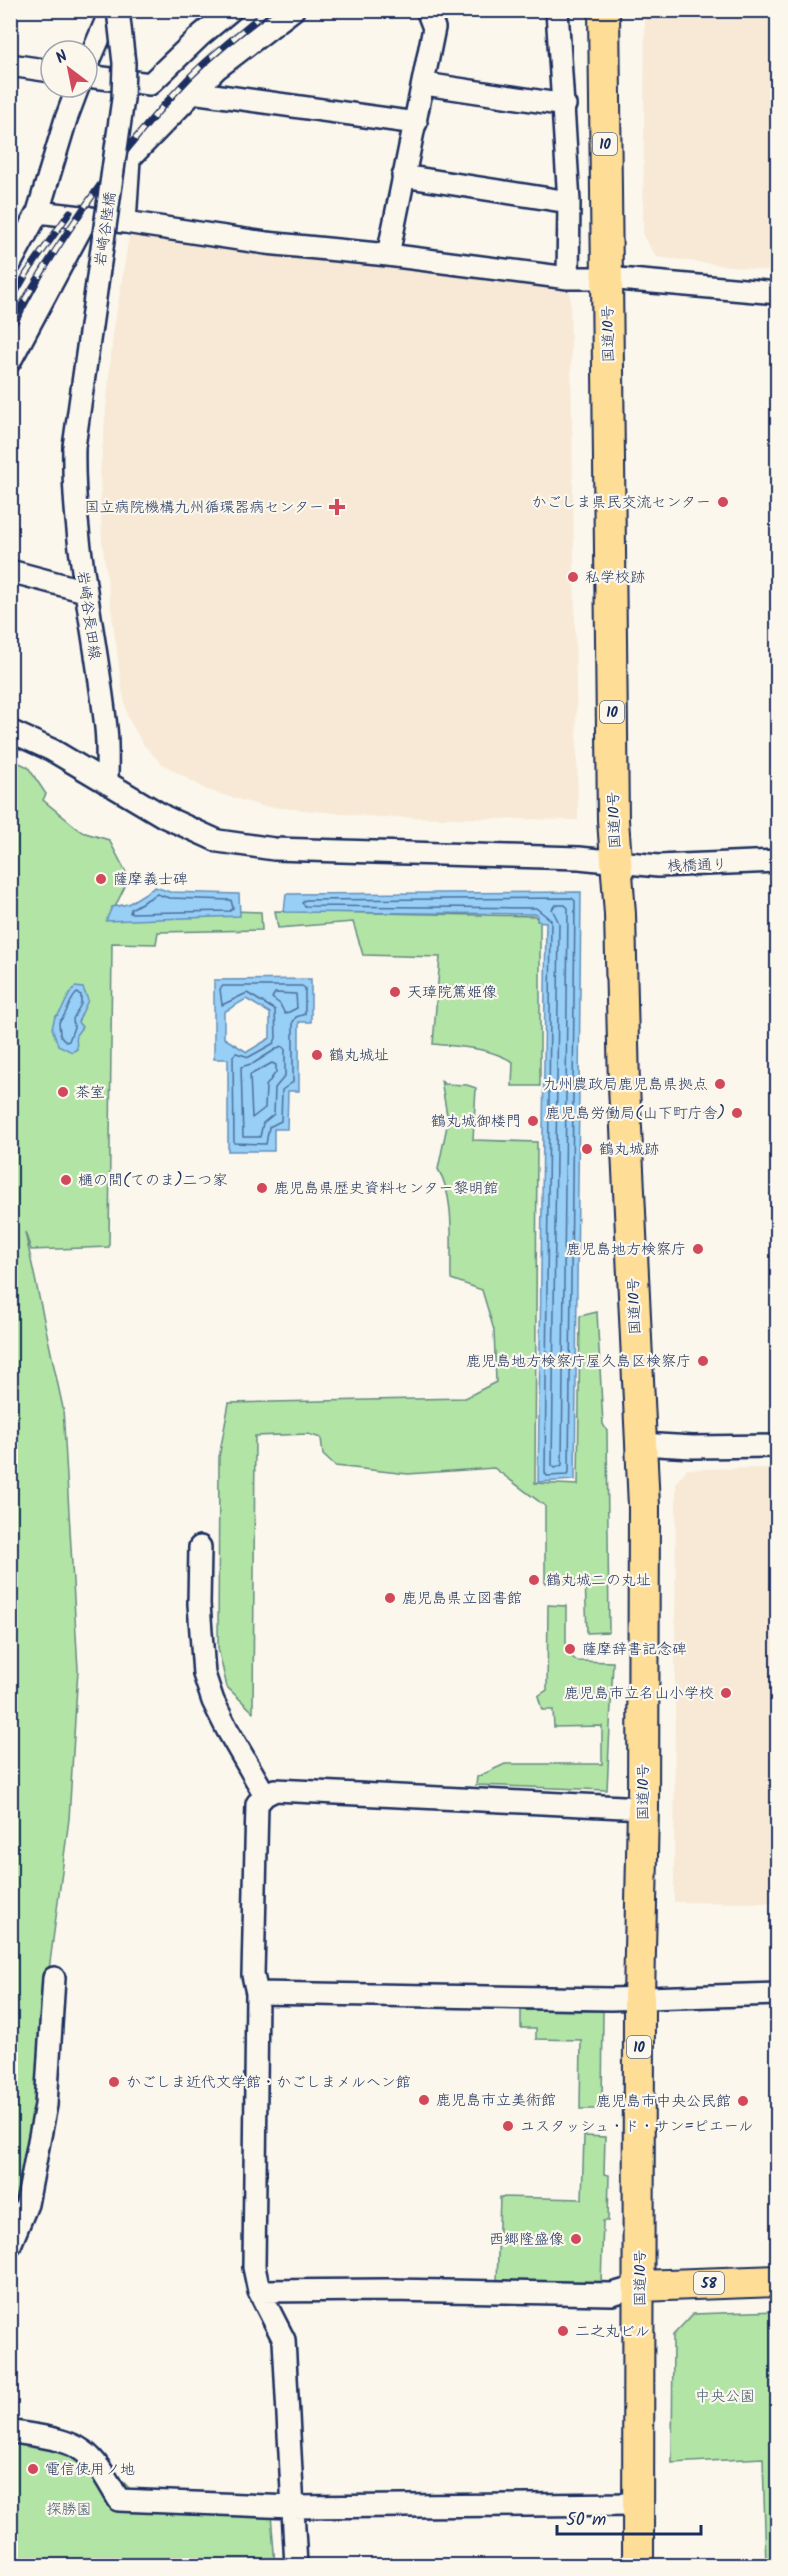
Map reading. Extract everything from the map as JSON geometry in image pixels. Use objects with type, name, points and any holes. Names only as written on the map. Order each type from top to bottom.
[{"type":"highway","name":"国道10号","points":[[604,10],[613,807],[644,1506],[643,1808],[639,1998],[640,2286],[636,2504],[638,2565]]},
{"type":"highway","name":"58","points":[[640,2286],[777,2281]]},
{"type":"street","points":[[99,78],[150,84],[231,10]]},
{"type":"street","points":[[125,222],[129,159],[216,69],[293,10]]},
{"type":"street","points":[[388,255],[403,176],[425,84],[434,28],[427,10]]},
{"type":"street","points":[[557,10],[565,105],[569,202],[568,278]]},
{"type":"street","points":[[99,39],[111,12]]},
{"type":"street","name":"岩崎谷陸橋","points":[[74,447],[123,99],[124,63],[111,12]]},
{"type":"street","points":[[10,65],[39,69]]},
{"type":"street","points":[[425,84],[565,105]]},
{"type":"street","points":[[192,92],[416,123]]},
{"type":"street","points":[[10,264],[38,212],[74,99]]},
{"type":"street","points":[[403,176],[569,202]]},
{"type":"street","points":[[38,212],[125,222],[266,243],[388,255],[568,278],[607,278],[777,293]]},
{"type":"street","points":[[10,361],[87,217]]},
{"type":"street","name":"岩崎谷長田線","points":[[74,447],[73,486],[85,591],[106,730],[107,783]]},
{"type":"street","points":[[10,571],[85,591]]},
{"type":"street","name":"桟橋通り","points":[[10,731],[52,750],[165,817],[218,841],[274,849],[579,858],[671,866],[777,861]]},
{"type":"street","points":[[640,1444],[693,1447],[777,1446]]},
{"type":"street","points":[[200,1547],[199,1604],[204,1674],[222,1720],[265,1795]]},
{"type":"street","points":[[296,2565],[284,2340],[259,2291],[254,2267],[257,1993],[253,1975],[256,1804],[274,1790],[643,1808]]},
{"type":"street","points":[[10,2245],[27,2204],[46,2104],[54,1978]]},
{"type":"street","points":[[257,1993],[639,1998],[777,1994]]},
{"type":"street","points":[[259,2291],[388,2290],[612,2294],[640,2286]]},
{"type":"street","points":[[10,2431],[68,2443],[84,2451],[97,2465],[119,2500],[292,2507],[636,2504]]},
{"type":"shaded area","points":[[645,11],[777,11],[777,272],[657,257],[643,236]]},
{"type":"shaded area","name":"国立病院機構九州循環器病センター","points":[[129,236],[570,290],[578,820],[379,817],[261,806],[207,790],[161,763],[143,744],[128,718],[122,689],[102,540],[100,474],[113,334]]},
{"type":"shaded area","name":"鹿児島市立名山小学校","points":[[777,1468],[777,1903],[674,1902],[676,1483],[687,1469]]},
{"type":"green space","points":[[11,759],[28,767],[46,794],[43,800],[82,832],[109,840],[129,878],[115,907],[261,912],[262,930],[158,932],[156,944],[112,943],[109,1247],[31,1250],[25,1232],[63,1408],[78,1669],[69,1819],[45,2000],[37,2100],[20,2202],[11,2226]]},
{"type":"green space","points":[[275,911],[535,916],[540,922],[540,1086],[512,1086],[513,1062],[494,1053],[474,1048],[433,1044],[440,957],[363,955],[353,922],[278,928]]},
{"type":"green space","points":[[441,1080],[444,1084],[467,1085],[476,1088],[473,1140],[537,1142],[535,1483],[578,1485],[580,1316],[597,1312],[603,1424],[607,1431],[609,1632],[587,1633],[585,1579],[545,1583],[545,1506],[494,1468],[408,1474],[335,1466],[323,1455],[321,1438],[308,1434],[255,1436],[253,1712],[227,1687],[218,1648],[219,1457],[229,1403],[465,1398],[496,1382],[494,1330],[482,1290],[451,1279],[450,1208],[444,1181],[438,1169],[448,1121]]},
{"type":"green space","points":[[548,1605],[566,1606],[566,1652],[577,1661],[613,1662],[607,1790],[476,1785],[477,1777],[505,1764],[602,1764],[602,1726],[554,1727],[553,1710],[542,1710],[538,1696],[547,1690]]},
{"type":"green space","points":[[521,2010],[603,2011],[602,2109],[580,2109],[581,2040],[536,2039],[536,2028],[521,2028]]},
{"type":"green space","points":[[584,2136],[605,2137],[604,2174],[609,2175],[608,2221],[603,2221],[601,2285],[497,2282],[500,2197],[582,2199]]},
{"type":"green space","name":"中央公園","points":[[777,2311],[778,2565],[766,2566],[763,2458],[672,2463],[673,2335],[693,2314]]},
{"type":"green space","name":"探勝園","points":[[11,2437],[88,2446],[133,2492],[271,2514],[275,2565],[11,2566]]},
{"type":"water","points":[[155,887],[170,892],[239,894],[240,916],[106,921],[112,907],[128,904]]},
{"type":"water","points":[[581,892],[575,1480],[538,1482],[546,922],[537,921],[537,914],[284,912],[286,894]]},
{"type":"water","points":[[311,979],[311,1022],[299,1022],[299,1091],[288,1091],[287,1129],[274,1129],[274,1151],[228,1151],[228,1059],[214,1059],[214,980]],"holes":[[[246,999],[270,1013],[270,1038],[247,1052],[224,1038],[224,1012]]]},
{"type":"water","points":[[75,987],[83,988],[88,1000],[78,1022],[82,1027],[76,1035],[77,1049],[72,1052],[58,1045],[52,1028],[55,1017]]},
{"type":"railway","points":[[10,325],[70,228],[137,137],[196,71],[267,10]]},
{"type":"railway","points":[[10,302],[27,273],[70,212]]},
{"type":"place","name":"かごしま県民交流センター","points":[[723,502]]},
{"type":"place","name":"国立病院機構九州循環器病センター","points":[[337,507]]},
{"type":"place","name":"私学校跡","points":[[573,577]]},
{"type":"place","name":"薩摩義士碑","points":[[101,879]]},
{"type":"place","name":"天璋院篤姫像","points":[[395,992]]},
{"type":"place","name":"鶴丸城址","points":[[317,1055]]},
{"type":"place","name":"九州農政局鹿児島県拠点","points":[[720,1084]]},
{"type":"place","name":"茶室","points":[[63,1092]]},
{"type":"place","name":"鹿児島労働局(山下町庁舎)","points":[[737,1113]]},
{"type":"place","name":"鶴丸城御楼門","points":[[533,1121]]},
{"type":"place","name":"鶴丸城跡","points":[[587,1149]]},
{"type":"place","name":"樋の間(てのま)二つ家","points":[[66,1180]]},
{"type":"place","name":"鹿児島県歴史資料センター黎明館","points":[[262,1188]]},
{"type":"place","name":"鹿児島地方検察庁","points":[[698,1249]]},
{"type":"place","name":"鹿児島地方検察庁屋久島区検察庁","points":[[703,1361]]},
{"type":"place","name":"鶴丸城二の丸址","points":[[534,1580]]},
{"type":"place","name":"鹿児島県立図書館","points":[[390,1598]]},
{"type":"place","name":"薩摩辞書記念碑","points":[[570,1649]]},
{"type":"place","name":"鹿児島市立名山小学校","points":[[726,1693]]},
{"type":"place","name":"かごしま近代文学館・かごしまメルヘン館","points":[[114,2082]]},
{"type":"place","name":"鹿児島市立美術館","points":[[424,2100]]},
{"type":"place","name":"鹿児島市中央公民館","points":[[743,2101]]},
{"type":"place","name":"ユスタッシュ・ド・サン=ピエール","points":[[508,2126]]},
{"type":"place","name":"西郷隆盛像","points":[[576,2239]]},
{"type":"place","name":"二之丸ビル","points":[[563,2331]]},
{"type":"place","name":"電信使用ノ地","points":[[33,2469]]}]
